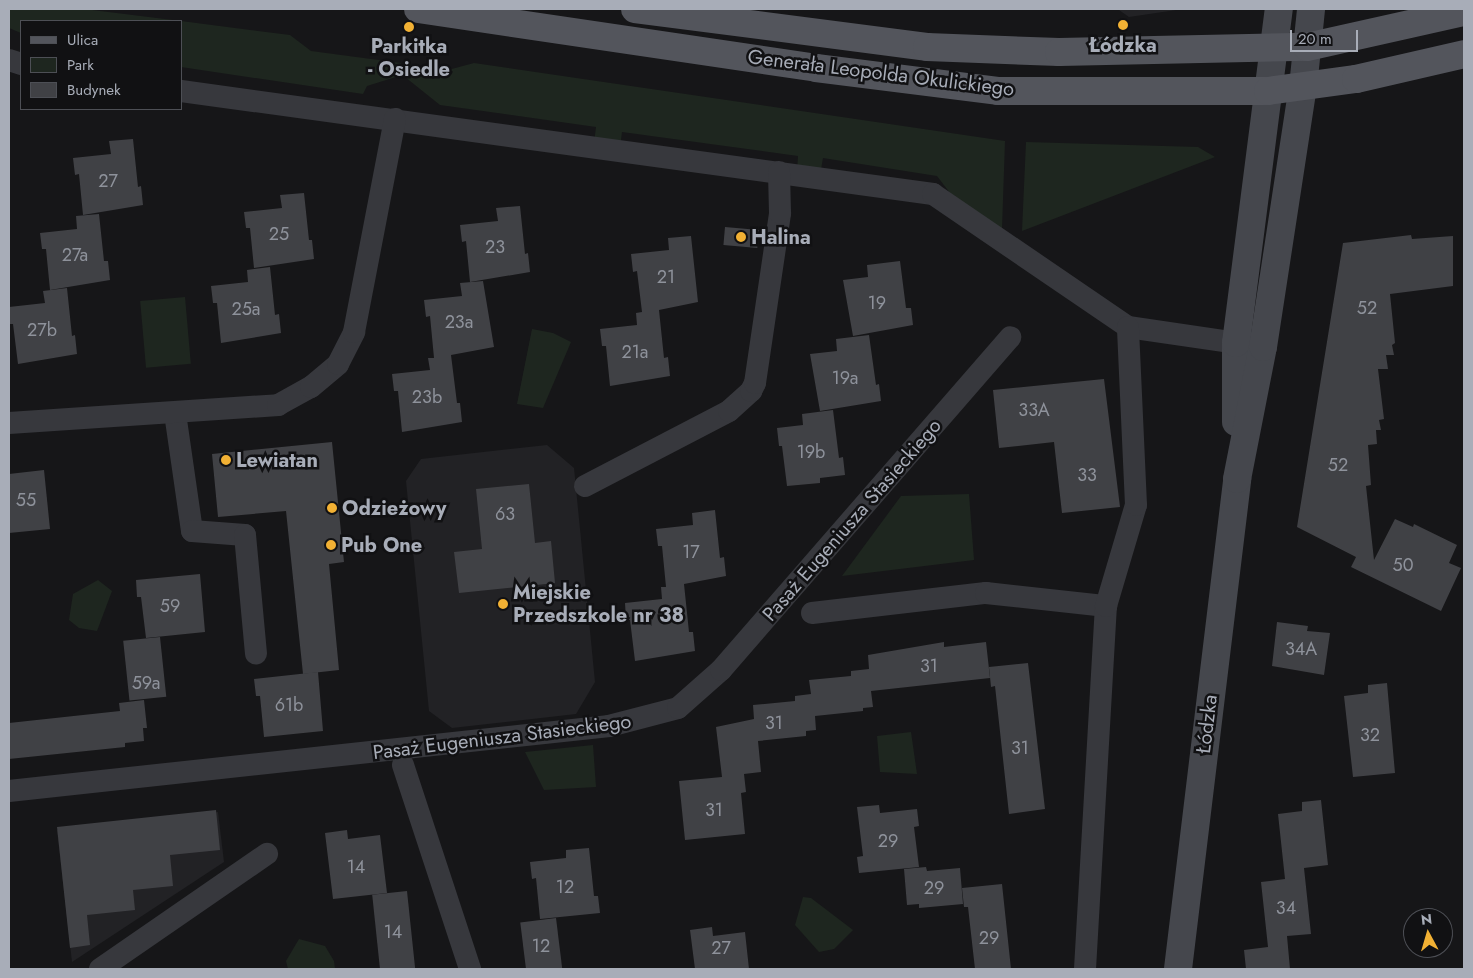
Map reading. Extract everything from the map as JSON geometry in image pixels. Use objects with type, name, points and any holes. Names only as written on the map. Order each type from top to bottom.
[{"type":"main road","name":"Generała Leopolda Okulickiego","points":[[418,9],[816,68],[998,91],[1268,92],[1356,79],[1464,54]]},
{"type":"main road","name":"Generała Leopolda Okulickiego","points":[[635,9],[927,47],[1059,52],[1307,47],[1464,12]]},
{"type":"street","name":"Łódzka","points":[[1237,480],[1236,343],[1272,48],[1279,9]]},
{"type":"street","name":"Łódzka","points":[[1178,969],[1237,480],[1263,347],[1303,87],[1311,9]]},
{"type":"street","points":[[182,91],[933,194],[1128,327],[1263,347]]},
{"type":"street","points":[[9,423],[176,413],[278,404],[311,388],[338,364],[354,332],[395,119]]},
{"type":"street","points":[[585,486],[729,411],[751,391],[755,383],[780,213],[779,172]]},
{"type":"street","points":[[1085,969],[1106,606],[1136,505],[1128,327]]},
{"type":"street","name":"Pasaż Eugeniusza Stasieckiego","points":[[9,791],[609,726],[678,708],[722,670],[1010,337]]},
{"type":"street","points":[[176,413],[192,531],[246,535],[256,653]]},
{"type":"street","points":[[812,613],[986,593],[1106,606]]},
{"type":"street","points":[[403,765],[470,969]]},
{"type":"street","points":[[100,969],[267,854]]},
{"type":"shaded area","points":[[1075,9],[1183,9],[1129,17],[1119,10]]},
{"type":"shaded area","name":"Miejskie Przedszkole nr 38","points":[[547,445],[574,468],[595,682],[576,714],[452,728],[429,711],[406,481],[421,459]]},
{"type":"shaded area","points":[[218,812],[224,862],[72,962],[57,830]]},
{"type":"green space","points":[[9,9],[84,9],[173,20],[20,20],[20,33],[9,28]]},
{"type":"green space","points":[[182,21],[290,35],[311,51],[401,63],[399,76],[367,86],[363,94],[182,67]]},
{"type":"green space","points":[[474,63],[1005,141],[1002,229],[950,193],[937,176],[823,158],[820,175],[797,172],[798,156],[622,132],[620,147],[594,143],[596,127],[440,105],[405,77],[407,64],[448,70]]},
{"type":"green space","points":[[1026,142],[1198,147],[1215,157],[1022,231]]},
{"type":"green space","points":[[185,297],[191,364],[146,368],[140,301]]},
{"type":"green space","points":[[532,329],[553,333],[571,342],[543,408],[517,404]]},
{"type":"green space","points":[[969,494],[974,560],[842,576],[901,496]]},
{"type":"green space","points":[[98,580],[112,591],[97,631],[79,628],[69,620],[73,594]]},
{"type":"green space","points":[[911,732],[917,774],[880,772],[877,736]]},
{"type":"green space","points":[[593,745],[596,787],[544,790],[525,752]]},
{"type":"green space","points":[[803,897],[811,898],[853,930],[834,949],[819,952],[795,925]]},
{"type":"green space","points":[[299,939],[325,946],[334,961],[335,969],[288,969],[286,961]]},
{"type":"building","points":[[133,139],[138,187],[141,186],[143,205],[83,215],[79,174],[75,175],[73,158],[111,154],[109,141]]},
{"type":"building","points":[[304,193],[309,240],[312,240],[314,259],[254,268],[250,228],[246,228],[244,212],[282,208],[280,195]]},
{"type":"building","points":[[520,206],[525,254],[528,253],[530,272],[470,282],[466,241],[462,242],[460,225],[498,221],[496,208]]},
{"type":"building","points":[[99,214],[104,261],[108,261],[110,280],[50,290],[46,249],[42,249],[40,233],[77,229],[76,216]]},
{"type":"building","points":[[725,227],[759,230],[757,248],[723,245]]},
{"type":"building","points":[[1411,235],[1412,239],[1453,236],[1453,286],[1390,294],[1395,343],[1392,345],[1394,355],[1386,355],[1388,369],[1378,369],[1384,419],[1379,420],[1381,430],[1376,430],[1377,444],[1368,445],[1371,485],[1366,486],[1374,560],[1395,519],[1413,527],[1414,524],[1457,545],[1449,563],[1461,568],[1441,611],[1351,567],[1356,557],[1297,527],[1343,243]]},
{"type":"building","points":[[691,236],[698,302],[659,310],[664,358],[668,357],[670,376],[610,386],[606,346],[602,346],[600,329],[637,325],[636,313],[642,312],[637,271],[633,272],[631,254],[669,250],[668,238]]},
{"type":"building","points":[[900,261],[906,308],[911,308],[913,325],[853,336],[843,280],[868,277],[867,265]]},
{"type":"building","points":[[270,267],[275,315],[279,314],[281,333],[221,343],[217,303],[213,303],[211,286],[248,282],[247,270]]},
{"type":"building","points":[[483,281],[494,347],[451,355],[457,403],[460,403],[462,422],[402,432],[398,391],[394,391],[392,374],[430,370],[428,358],[434,358],[430,316],[426,317],[424,300],[462,296],[460,283]]},
{"type":"building","points":[[67,288],[72,336],[75,335],[77,354],[18,364],[13,324],[9,324],[9,307],[45,303],[43,291]]},
{"type":"building","points":[[869,335],[876,385],[879,384],[881,401],[820,411],[810,354],[837,351],[836,339]]},
{"type":"building","points":[[1104,379],[1120,507],[1062,513],[1054,442],[999,448],[993,390]]},
{"type":"building","points":[[833,410],[839,458],[843,457],[845,475],[820,478],[820,483],[787,486],[782,446],[779,446],[777,428],[803,425],[802,414]]},
{"type":"building","points":[[332,442],[344,562],[329,564],[339,670],[303,674],[286,511],[218,517],[212,454]]},
{"type":"building","points":[[44,470],[50,529],[9,533],[9,474]]},
{"type":"building","points":[[529,484],[535,543],[551,541],[555,583],[459,593],[454,552],[482,549],[476,489]]},
{"type":"building","points":[[715,510],[720,558],[724,557],[726,576],[684,584],[689,632],[693,632],[695,651],[635,661],[630,620],[626,620],[625,603],[662,599],[661,587],[666,587],[662,546],[658,546],[656,529],[693,525],[692,513]]},
{"type":"building","points":[[200,574],[205,632],[146,638],[141,597],[137,597],[136,580]]},
{"type":"building","points":[[1277,622],[1308,626],[1307,631],[1330,633],[1324,675],[1272,666]]},
{"type":"building","points":[[160,637],[166,697],[129,701],[123,641]]},
{"type":"building","points":[[944,642],[944,647],[986,642],[990,678],[871,691],[873,707],[863,708],[863,711],[815,716],[816,730],[806,731],[806,736],[758,741],[761,772],[744,774],[746,792],[741,793],[745,834],[685,840],[679,781],[722,777],[716,727],[754,719],[753,705],[795,701],[795,696],[811,694],[809,680],[851,676],[851,671],[869,669],[868,655]]},
{"type":"building","points":[[1028,663],[1045,809],[1009,814],[995,686],[991,687],[989,667]]},
{"type":"building","points":[[318,672],[323,731],[264,737],[260,696],[256,696],[254,679]]},
{"type":"building","points":[[1387,683],[1395,773],[1353,777],[1344,696],[1368,693],[1368,685]]},
{"type":"building","points":[[144,700],[147,728],[143,728],[144,741],[125,743],[125,747],[9,759],[9,723],[120,711],[119,703]]},
{"type":"building","points":[[1321,800],[1328,865],[1304,868],[1311,934],[1287,936],[1290,969],[1246,969],[1244,950],[1268,947],[1261,882],[1285,879],[1278,814],[1302,811],[1302,802]]},
{"type":"building","points":[[879,805],[880,813],[917,809],[919,826],[914,827],[919,867],[859,873],[857,857],[863,856],[857,807]]},
{"type":"building","points":[[216,810],[220,850],[170,855],[173,886],[133,890],[135,910],[87,915],[90,945],[70,948],[57,827]]},
{"type":"building","points":[[347,830],[348,839],[380,835],[387,893],[333,899],[325,833]]},
{"type":"building","points":[[589,848],[594,896],[598,896],[600,913],[540,919],[536,878],[532,879],[530,862],[566,858],[566,850]]},
{"type":"building","points":[[926,867],[927,871],[960,868],[963,904],[919,908],[919,904],[907,905],[904,869]]},
{"type":"building","points":[[1002,884],[1011,969],[975,969],[968,907],[964,907],[962,888]]},
{"type":"building","points":[[407,891],[415,969],[380,969],[372,895]]},
{"type":"building","points":[[556,918],[562,969],[526,969],[520,922]]},
{"type":"building","points":[[712,927],[713,936],[745,932],[749,969],[695,969],[690,930]]},
{"type":"place","name":"Łódzka","points":[[1123,25]]},
{"type":"place","name":"Parkitka - Osiedle","points":[[409,27]]},
{"type":"place","name":"Halina","points":[[741,237]]},
{"type":"place","name":"Lewiatan","points":[[226,460]]},
{"type":"place","name":"Odzieżowy","points":[[332,508]]},
{"type":"place","name":"Pub One","points":[[331,545]]},
{"type":"place","name":"Miejskie Przedszkole nr 38","points":[[503,604]]}]
